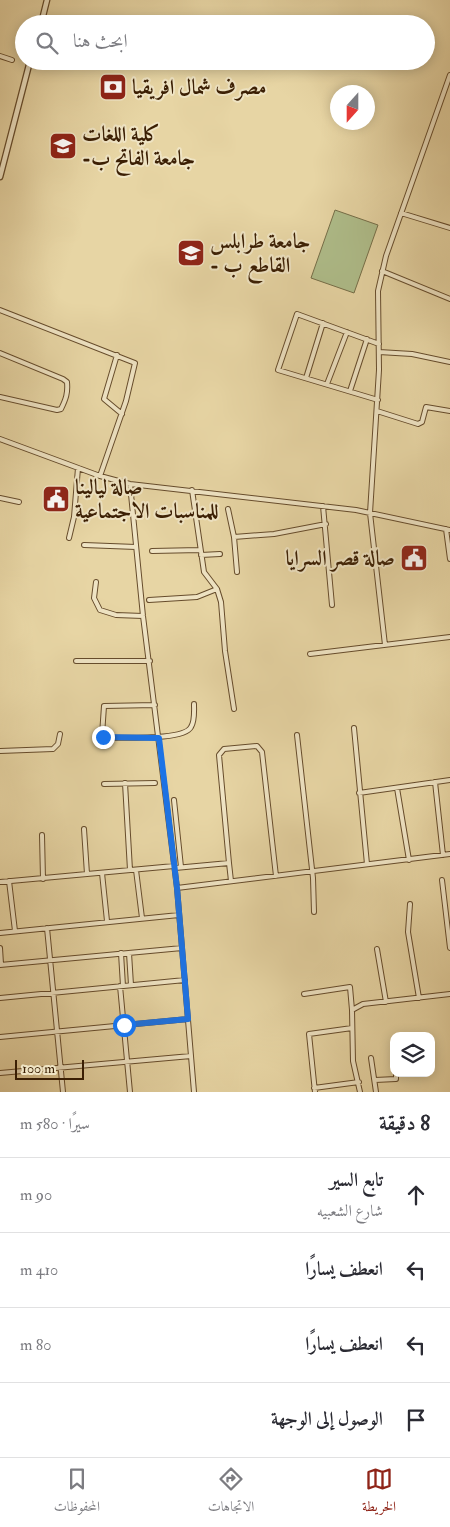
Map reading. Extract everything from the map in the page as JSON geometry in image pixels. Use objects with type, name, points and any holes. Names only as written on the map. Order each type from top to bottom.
[{"type":"street","points":[[44,15],[48,0]]},
{"type":"street","points":[[0,56],[12,60]]},
{"type":"street","points":[[0,177],[28,70]]},
{"type":"street","points":[[385,645],[370,513],[378,400],[378,291],[382,271],[401,213],[450,75]]},
{"type":"street","points":[[401,213],[450,228]]},
{"type":"street","points":[[382,271],[450,299]]},
{"type":"street","points":[[0,310],[133,360],[136,364],[122,414],[100,476]]},
{"type":"street","points":[[378,344],[297,314],[278,370],[378,400]]},
{"type":"street","points":[[306,378],[323,323]]},
{"type":"street","points":[[328,384],[347,332]]},
{"type":"street","points":[[350,391],[367,339]]},
{"type":"street","points":[[379,352],[412,354],[450,362]]},
{"type":"street","points":[[0,353],[62,379],[67,382],[67,388],[65,402],[61,409],[57,410],[0,397]]},
{"type":"street","points":[[117,355],[104,399],[122,414]]},
{"type":"street","points":[[377,411],[418,424],[422,422],[426,407],[450,411]]},
{"type":"street","points":[[0,439],[100,476],[130,484],[323,506],[370,513],[448,529],[450,559]]},
{"type":"street","points":[[69,538],[74,517],[78,468]]},
{"type":"street","points":[[130,484],[143,616],[175,867],[194,1092]]},
{"type":"street","points":[[192,490],[204,572],[217,589],[221,602],[225,651],[234,708]]},
{"type":"street","points":[[0,498],[19,502]]},
{"type":"street","points":[[323,506],[332,605]]},
{"type":"street","points":[[228,509],[234,537],[237,572]]},
{"type":"street","points":[[234,537],[286,533],[326,524]]},
{"type":"street","points":[[84,545],[136,546]]},
{"type":"street","points":[[152,551],[200,550]]},
{"type":"street","points":[[201,556],[220,554]]},
{"type":"street","points":[[96,582],[94,598],[100,610],[116,615],[143,616]]},
{"type":"street","points":[[149,600],[197,597],[217,589]]},
{"type":"street","points":[[310,654],[450,637]]},
{"type":"street","points":[[76,661],[150,661]]},
{"type":"street","points":[[155,705],[104,706],[102,733],[106,738],[159,738],[187,731],[191,728],[194,704]]},
{"type":"street","points":[[354,728],[367,864]]},
{"type":"street","points":[[0,751],[53,749],[58,744],[60,734]]},
{"type":"street","points":[[297,735],[313,871],[314,912]]},
{"type":"street","points":[[231,881],[219,755],[224,749],[257,746],[262,752],[276,876]]},
{"type":"street","points":[[359,793],[450,780]]},
{"type":"street","points":[[434,782],[443,855]]},
{"type":"street","points":[[125,783],[130,870]]},
{"type":"street","points":[[104,784],[155,783]]},
{"type":"street","points":[[397,788],[408,860]]},
{"type":"street","points":[[174,800],[181,867]]},
{"type":"street","points":[[84,828],[87,874]]},
{"type":"street","points":[[42,836],[43,879]]},
{"type":"street","points":[[177,888],[450,854]]},
{"type":"street","points":[[0,882],[229,863]]},
{"type":"street","points":[[136,870],[142,918]]},
{"type":"street","points":[[102,873],[107,921]]},
{"type":"street","points":[[442,880],[450,948]]},
{"type":"street","points":[[9,881],[15,931]]},
{"type":"street","points":[[410,904],[408,932],[419,998]]},
{"type":"street","points":[[0,933],[179,915]]},
{"type":"street","points":[[47,928],[63,1092]]},
{"type":"street","points":[[0,948],[1,964],[182,948]]},
{"type":"street","points":[[377,949],[386,1002]]},
{"type":"street","points":[[129,953],[131,985]]},
{"type":"street","points":[[121,954],[121,986],[130,1092]]},
{"type":"street","points":[[0,998],[185,980]]},
{"type":"street","points":[[304,994],[349,986],[352,1010],[353,1061],[360,1082],[360,1092]]},
{"type":"street","points":[[352,1010],[364,1004],[450,994]]},
{"type":"street","points":[[0,1037],[188,1019]]},
{"type":"street","points":[[352,1028],[309,1034],[315,1090],[360,1082]]},
{"type":"street","points":[[0,1073],[191,1056]]},
{"type":"street","points":[[371,1058],[376,1092]]},
{"type":"street","points":[[374,1080],[396,1079],[396,1077]]},
{"type":"green space","points":[[335,210],[378,225],[354,293],[311,278]]},
{"type":"place","name":"مصرف شمال افريقيا","points":[[113,87]]},
{"type":"place","name":"كلية اللغات -جامعة الفاتح ب","points":[[63,146]]},
{"type":"place","name":"جامعة طرابلس - القاطع ب","points":[[191,253]]},
{"type":"place","name":"صالة ليالينا للمناسبات الاجتماعية","points":[[56,499]]},
{"type":"place","name":"صالة قصر السرايا","points":[[414,558]]},
{"type":"route","points":[[103,737],[159,738],[177,888],[188,1019],[124,1025]]}]
